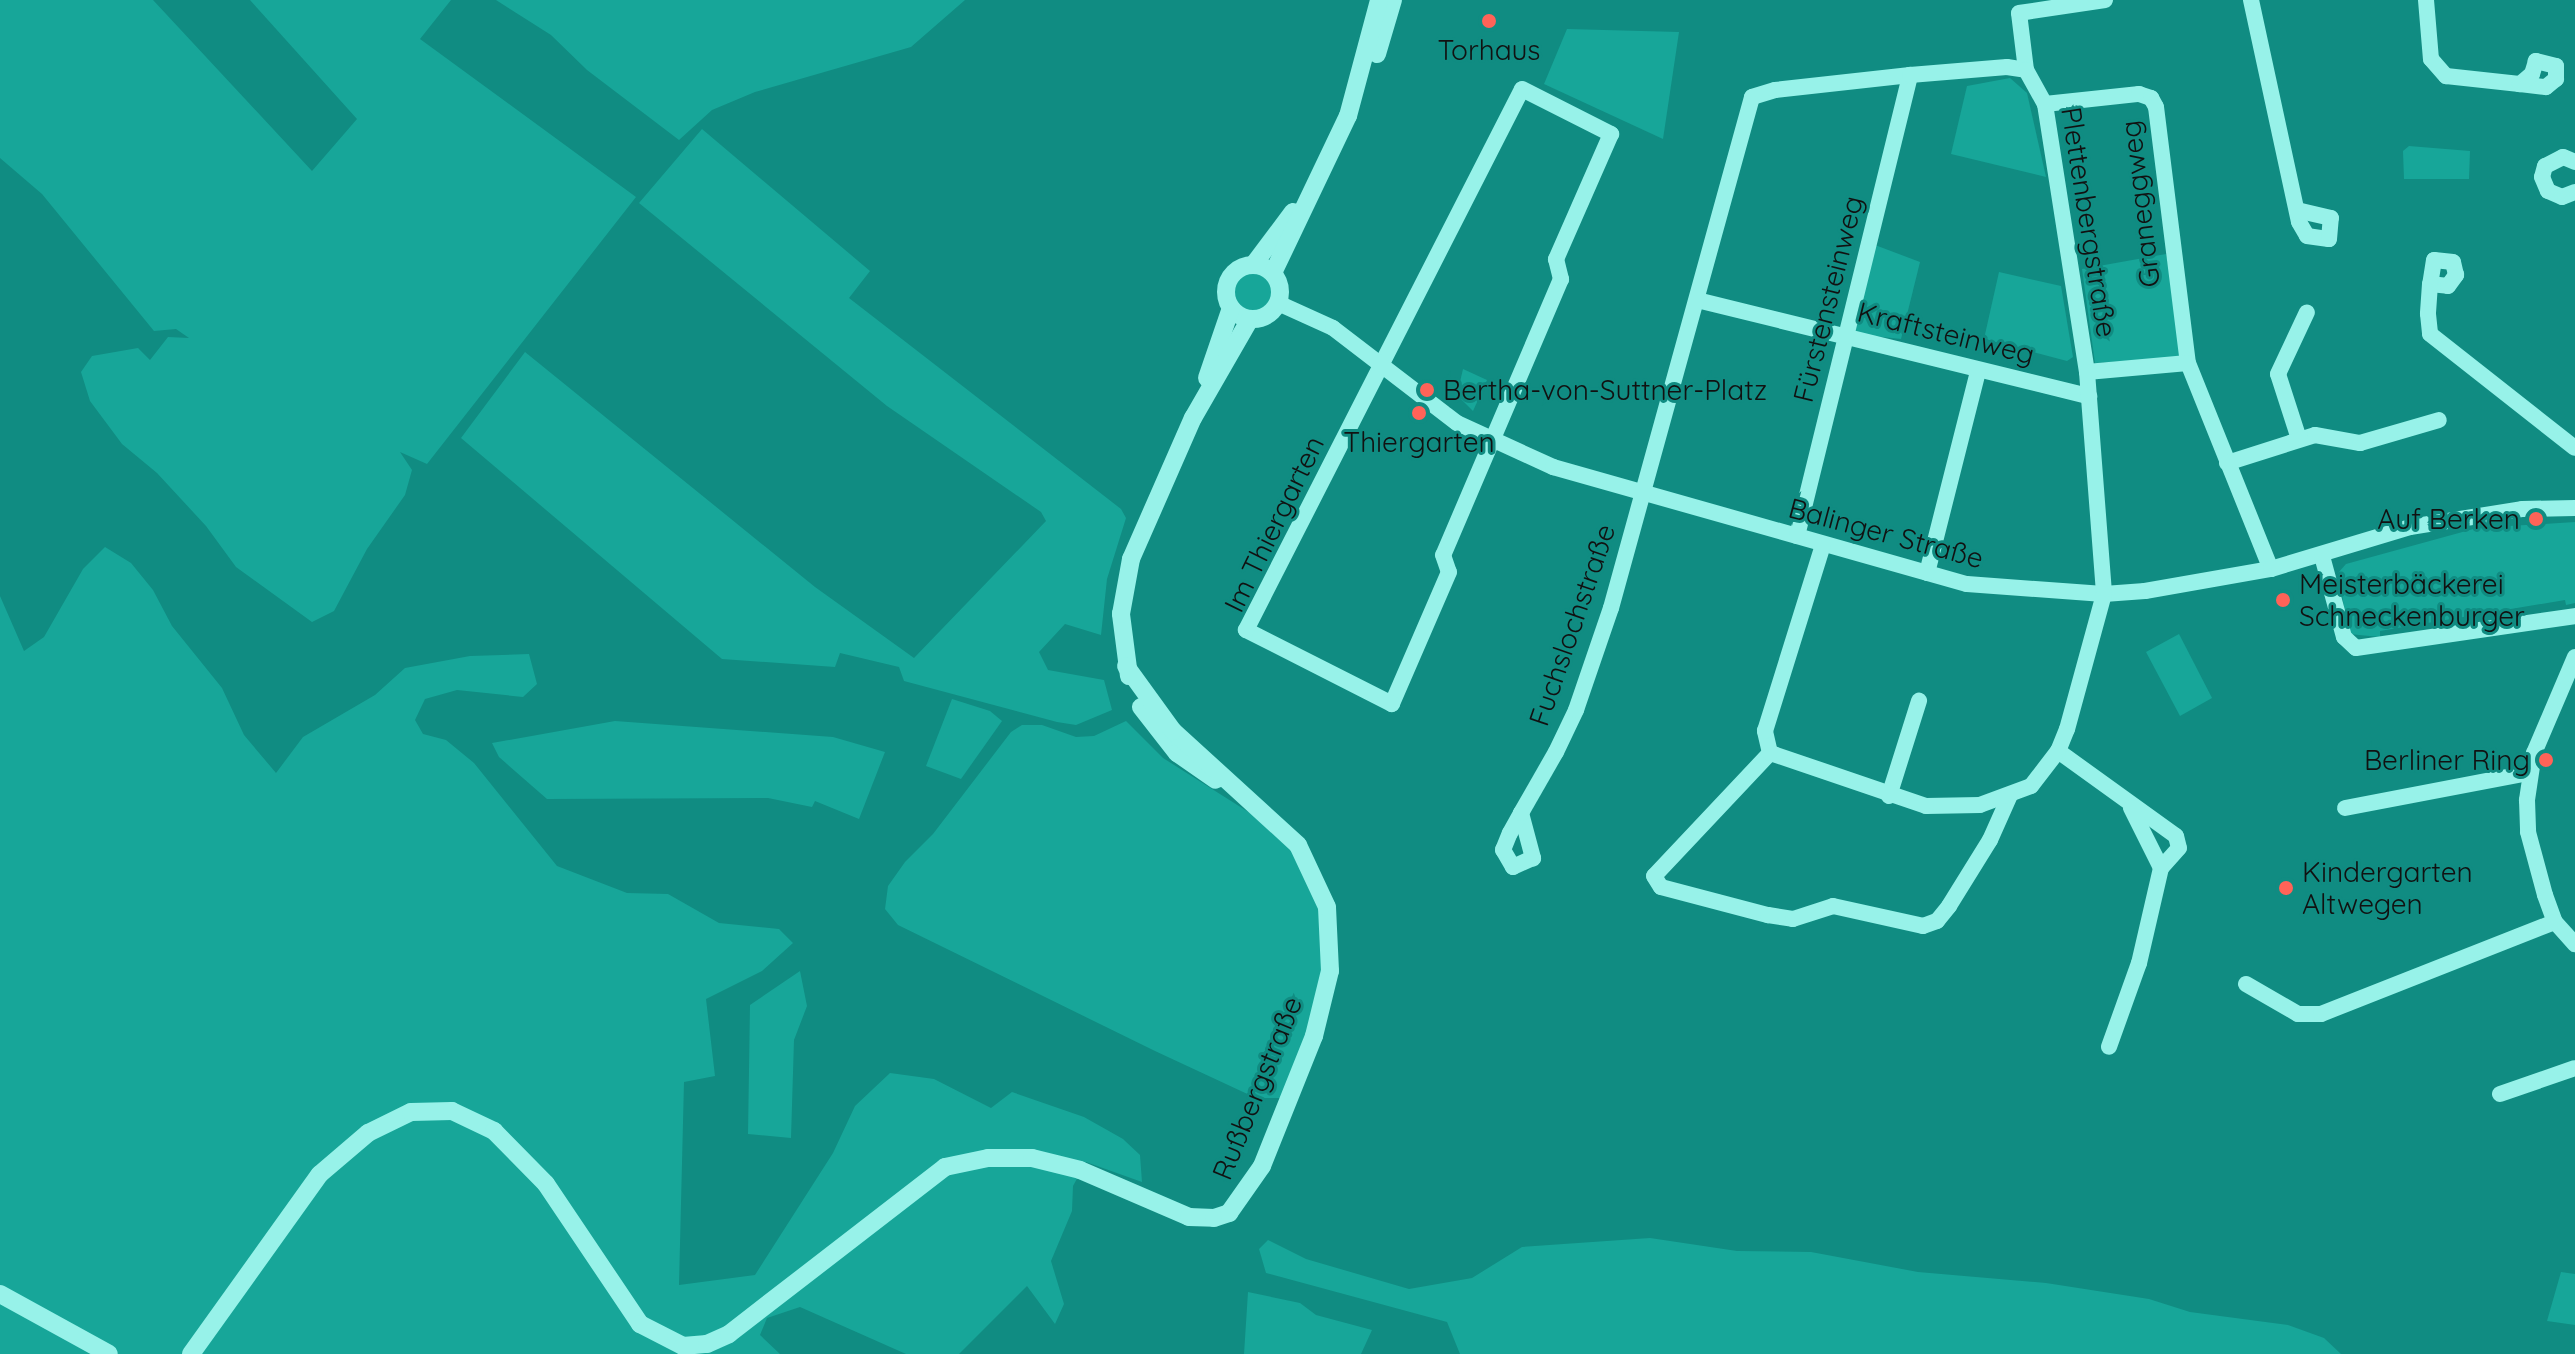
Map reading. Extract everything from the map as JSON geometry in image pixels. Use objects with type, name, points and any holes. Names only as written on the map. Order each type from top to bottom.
[{"type":"street","name":"Rußbergstraße","points":[[1354,99],[1379,0]]},
{"type":"street","name":"Rußbergstraße","points":[[1273,273],[1372,66],[1393,0]]},
{"type":"street","points":[[1643,493],[1752,97],[1775,90],[1910,75],[2007,67],[2026,70],[2019,13],[2105,0]]},
{"type":"street","points":[[2251,0],[2297,210]]},
{"type":"street","points":[[2426,0],[2431,59],[2446,76],[2520,84]]},
{"type":"street","name":"Plettenbergstraße","points":[[2026,70],[2045,104],[2087,372],[2104,594]]},
{"type":"street","name":"Fürstensteinweg","points":[[1797,536],[1910,75]]},
{"type":"street","name":"Im Thiergarten","points":[[1522,89],[1611,134],[1556,259],[1561,279],[1492,441],[1443,555],[1449,572],[1392,704],[1246,630],[1522,89]]},
{"type":"street","name":"Graneggweg","points":[[2045,104],[2139,94],[2151,98],[2165,159],[2188,363],[2271,569]]},
{"type":"street","points":[[2575,162],[2563,157],[2545,166],[2542,177],[2548,191],[2562,197],[2575,192]]},
{"type":"street","name":"Rußbergstraße","points":[[191,1354],[320,1174],[368,1133],[411,1112],[452,1111],[494,1131],[546,1184],[640,1324],[683,1346],[707,1344],[729,1334],[945,1167],[988,1158],[1032,1158],[1080,1170],[1189,1217],[1214,1218],[1240,1202],[1262,1166],[1314,1036],[1330,971],[1330,925],[1321,886],[1298,845],[1250,799],[1194,766],[1157,732],[1142,711],[1126,666],[1121,614],[1131,559],[1193,418],[1231,308],[1226,292],[1231,275],[1254,264],[1315,184]]},
{"type":"street","points":[[1231,308],[1250,319],[1264,317],[1278,303],[1280,289],[1273,273],[1254,264]]},
{"type":"street","points":[[2430,284],[2430,334],[2575,448]]},
{"type":"street","name":"Kraftsteinweg","points":[[1697,300],[2089,396]]},
{"type":"street","name":"Balinger Straße","points":[[1278,303],[1322,321],[1451,419],[1492,441],[1569,472],[1927,573],[2004,589],[2104,594],[2271,569],[2410,527],[2522,509],[2575,508]]},
{"type":"street","points":[[2299,439],[2278,374],[2307,312]]},
{"type":"street","name":"Rußbergstraße","points":[[1193,418],[1250,319]]},
{"type":"street","points":[[2087,372],[2188,363]]},
{"type":"street","points":[[1927,573],[1978,371]]},
{"type":"street","points":[[2227,463],[2299,439],[2341,436],[2360,443],[2439,420]]},
{"type":"street","name":"Fuchslochstraße","points":[[1521,813],[1576,710],[1643,493]]},
{"type":"street","points":[[1770,753],[1765,731],[1823,545]]},
{"type":"street","points":[[2322,556],[2344,637],[2356,648],[2575,616]]},
{"type":"street","points":[[1770,753],[1889,796],[1956,806],[2010,795],[2031,786],[2058,751],[2104,594]]},
{"type":"street","points":[[2575,657],[2568,690],[2529,773],[2528,832],[2555,922],[2575,944]]},
{"type":"street","points":[[1889,796],[1919,701]]},
{"type":"street","points":[[2058,751],[2131,808],[2176,836],[2179,848],[2161,868],[2139,963],[2109,1047]]},
{"type":"street","points":[[1770,753],[1654,876],[1661,887],[1793,919],[1833,906],[1923,926],[1937,921],[1949,906],[1990,840],[2010,795]]},
{"type":"street","points":[[2345,808],[2529,773]]},
{"type":"street","points":[[2131,808],[2161,868]]},
{"type":"street","points":[[2246,984],[2298,1014],[2321,1014],[2555,922]]},
{"type":"street","points":[[2500,1094],[2575,1068]]},
{"type":"street","points":[[0,1294],[109,1354]]},
{"type":"green space","points":[[0,0],[153,0],[312,171],[357,119],[250,0],[451,0],[420,39],[636,197],[427,464],[400,452],[412,470],[405,495],[367,549],[334,611],[312,622],[236,567],[206,526],[157,473],[122,444],[90,401],[81,372],[92,356],[138,348],[150,360],[168,337],[189,338],[176,329],[154,331],[42,194],[0,158]]},
{"type":"green space","points":[[496,0],[965,0],[911,47],[755,92],[712,110],[679,140],[587,70],[551,35]]},
{"type":"green space","points":[[1567,29],[1679,32],[1663,139],[1544,84]]},
{"type":"green space","points":[[2010,78],[2027,93],[2046,177],[1951,154],[1967,86]]},
{"type":"green space","points":[[702,129],[870,271],[849,298],[1121,509],[1126,518],[1107,579],[1101,635],[1065,624],[1039,652],[1048,670],[1104,680],[1112,710],[1076,725],[1057,722],[904,681],[899,667],[840,653],[835,667],[722,659],[461,438],[525,352],[815,587],[914,658],[1046,521],[1041,512],[887,406],[639,203]]},
{"type":"green space","points":[[2409,146],[2470,151],[2469,179],[2404,179],[2403,151]]},
{"type":"green space","points":[[1875,245],[1920,262],[1901,339],[1854,334]]},
{"type":"green space","points":[[2166,254],[2187,357],[2095,363],[2082,269]]},
{"type":"green space","points":[[1253,270],[1268,276],[1274,291],[1268,306],[1253,312],[1238,306],[1232,291],[1238,276]]},
{"type":"green space","points":[[1999,272],[2061,286],[2073,357],[2067,361],[1984,339]]},
{"type":"green space","points":[[1463,369],[1487,380],[1473,411],[1457,395]]},
{"type":"green space","points":[[2575,522],[2575,603],[2566,605],[2565,600],[2380,631],[2380,637],[2349,634],[2338,573],[2346,564],[2477,528]]},
{"type":"green space","points":[[105,547],[131,563],[153,590],[172,626],[222,688],[244,735],[276,773],[303,737],[375,695],[405,668],[470,656],[529,654],[537,684],[523,697],[457,690],[425,699],[415,720],[423,734],[446,740],[474,763],[557,866],[627,893],[668,894],[719,923],[779,929],[793,943],[762,971],[706,999],[715,1076],[684,1082],[679,1285],[755,1275],[833,1153],[855,1106],[890,1073],[934,1079],[991,1108],[1012,1092],[1084,1117],[1123,1139],[1140,1155],[1142,1182],[1086,1162],[1073,1186],[1072,1211],[1051,1261],[1064,1304],[1055,1324],[1027,1286],[959,1354],[906,1354],[800,1307],[767,1318],[760,1335],[780,1354],[0,1354],[0,596],[24,651],[44,637],[83,569]]},
{"type":"green space","points":[[2179,634],[2212,698],[2180,716],[2146,652]]},
{"type":"green space","points":[[952,699],[990,711],[1002,721],[961,779],[926,766]]},
{"type":"green space","points":[[615,721],[833,737],[885,752],[859,819],[815,801],[812,807],[768,798],[547,799],[499,757],[492,743]]},
{"type":"green space","points":[[1126,721],[1163,758],[1250,813],[1294,853],[1318,902],[1324,931],[1320,993],[1283,1098],[1256,1098],[1155,1051],[898,925],[885,909],[888,886],[905,862],[933,834],[1011,732],[1022,725],[1042,725],[1076,737],[1094,736]]},
{"type":"green space","points":[[800,971],[807,1006],[794,1040],[791,1138],[748,1134],[750,1005]]},
{"type":"green space","points":[[1650,1238],[1737,1251],[1811,1252],[1918,1272],[2046,1283],[2149,1299],[2190,1312],[2288,1325],[2324,1338],[2341,1354],[1460,1354],[1447,1322],[1266,1273],[1259,1249],[1268,1240],[1306,1259],[1409,1289],[1472,1278],[1522,1247]]},
{"type":"green space","points":[[2561,1272],[2575,1274],[2575,1325],[2547,1321]]},
{"type":"green space","points":[[1248,1292],[1300,1303],[1316,1315],[1372,1330],[1361,1354],[1244,1354]]},
{"type":"place","name":"Torhaus","points":[[1489,21]]},
{"type":"place","name":"Bertha-von-Suttner-Platz","points":[[1427,390]]},
{"type":"place","name":"Thiergarten","points":[[1419,413]]},
{"type":"place","name":"Auf Berken","points":[[2536,519]]},
{"type":"place","name":"Meisterbäckerei Schneckenburger","points":[[2283,600]]},
{"type":"place","name":"Berliner Ring","points":[[2546,760]]},
{"type":"place","name":"Kindergarten Altwegen","points":[[2286,888]]}]
